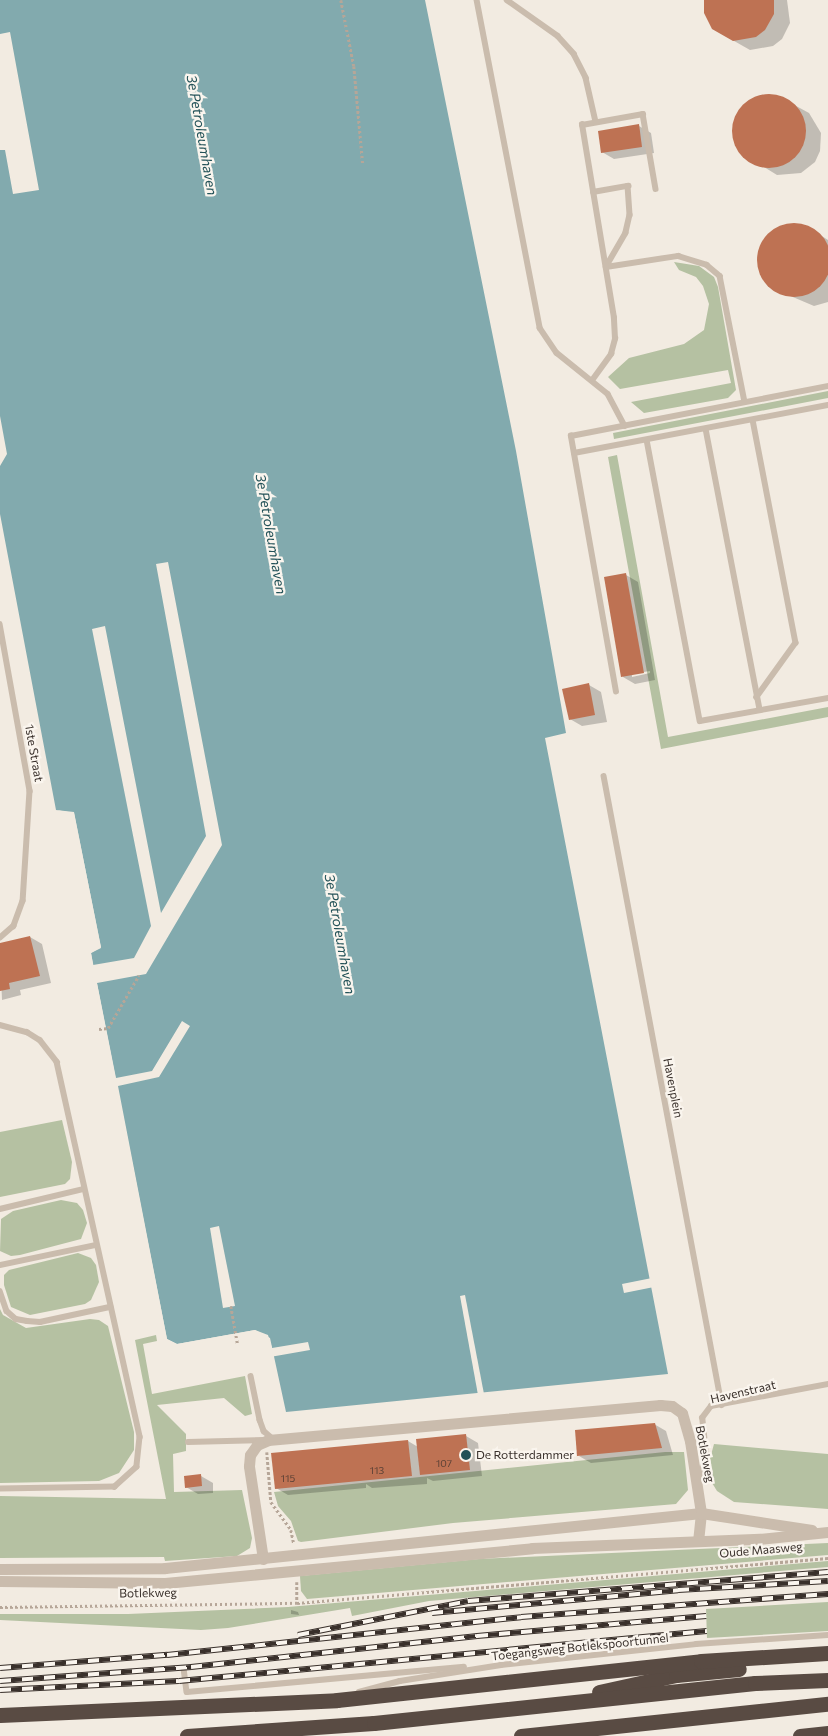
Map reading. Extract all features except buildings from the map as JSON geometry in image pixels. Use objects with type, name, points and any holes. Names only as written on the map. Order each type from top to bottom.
[{"type":"highway","points":[[0,1715],[337,1700],[701,1662],[828,1653]]},
{"type":"highway","points":[[519,1709],[676,1675],[828,1661]]},
{"type":"highway","points":[[187,1736],[374,1724],[755,1683],[828,1680]]},
{"type":"highway","points":[[521,1736],[828,1704]]},
{"type":"highway","points":[[800,1736],[828,1733]]},
{"type":"street","name":"Botlekweg","points":[[0,1569],[165,1568],[701,1513],[698,1482],[682,1412],[672,1406],[660,1405],[269,1440]]},
{"type":"street","points":[[263,1559],[248,1466],[250,1455],[257,1445],[269,1440]]},
{"type":"street","points":[[698,1540],[701,1513]]},
{"type":"street","name":"Oude Maasweg","points":[[701,1513],[825,1532]]},
{"type":"street","name":"Oude Maasweg","points":[[698,1540],[760,1540],[825,1532]]},
{"type":"street","name":"Botlekweg","points":[[0,1581],[165,1582],[297,1572],[532,1548],[698,1540]]},
{"type":"lane","points":[[477,0],[540,328],[557,353],[593,379],[617,406],[624,426]]},
{"type":"lane","points":[[507,0],[558,36],[574,54],[586,78],[596,122]]},
{"type":"lane","points":[[593,379],[611,354],[615,339],[606,267],[582,125],[644,114],[656,189]]},
{"type":"lane","points":[[593,192],[628,186],[630,214],[626,233],[606,267]]},
{"type":"lane","points":[[606,267],[678,256],[707,266],[720,276],[744,402]]},
{"type":"lane","points":[[616,692],[571,436],[828,386]]},
{"type":"lane","points":[[574,454],[828,406]]},
{"type":"lane","points":[[754,420],[796,643],[757,696]]},
{"type":"lane","points":[[706,429],[760,710]]},
{"type":"lane","points":[[647,440],[700,721],[828,698]]},
{"type":"lane","name":"1ste Straat","points":[[0,624],[30,791],[23,902],[14,926],[0,938]]},
{"type":"lane","name":"Havenplein","points":[[604,776],[722,1405]]},
{"type":"lane","points":[[0,1025],[27,1032],[40,1040],[53,1056],[140,1437],[137,1467],[124,1482],[104,1490],[0,1489]]},
{"type":"lane","points":[[0,1209],[84,1189]]},
{"type":"lane","points":[[0,1266],[96,1245]]},
{"type":"lane","points":[[0,1291],[7,1311],[16,1319],[27,1321],[40,1322],[110,1307]]},
{"type":"lane","points":[[188,1442],[269,1440],[262,1425],[251,1376]]},
{"type":"lane","name":"Havenstraat","points":[[698,1482],[706,1454],[702,1418],[711,1406],[828,1384]]},
{"type":"lane","name":"Toegangsweg Botlekspoortunnel","points":[[337,1700],[400,1681],[571,1657],[696,1644],[828,1635]]},
{"type":"lane","points":[[184,1668],[187,1692],[571,1657]]},
{"type":"path","points":[[341,0],[354,66],[363,165]]},
{"type":"path","points":[[99,1029],[108,1028],[138,975]]},
{"type":"path","points":[[231,1306],[238,1344]]},
{"type":"path","points":[[269,1440],[271,1502],[291,1530],[294,1555]]},
{"type":"path","name":"Oude Maasweg","points":[[696,1569],[828,1558]]},
{"type":"path","name":"Botlekweg","points":[[0,1607],[297,1603],[696,1569]]},
{"type":"path","points":[[297,1572],[297,1603]]},
{"type":"green space","points":[[674,262],[699,266],[714,277],[718,287],[736,390],[728,398],[644,413],[631,402],[731,383],[728,370],[620,389],[608,377],[629,358],[684,344],[704,330],[709,304],[703,286],[696,277],[679,270]]},
{"type":"green space","points":[[828,391],[828,398],[614,439],[613,433]]},
{"type":"green space","points":[[617,455],[668,737],[828,707],[828,717],[661,749],[608,457]]},
{"type":"green space","points":[[62,1120],[72,1162],[70,1179],[65,1184],[0,1197],[0,1132]]},
{"type":"green space","points":[[61,1200],[77,1203],[83,1210],[87,1223],[81,1239],[20,1255],[11,1256],[0,1251],[1,1219],[13,1211]]},
{"type":"green space","points":[[78,1253],[91,1258],[96,1265],[99,1282],[91,1300],[85,1304],[30,1315],[11,1307],[4,1285],[4,1275],[9,1270]]},
{"type":"green space","points":[[0,1309],[3,1315],[26,1328],[90,1319],[99,1320],[108,1326],[134,1432],[134,1450],[119,1473],[99,1481],[0,1483]]},
{"type":"green space","points":[[156,1335],[157,1341],[143,1344],[152,1394],[245,1376],[252,1414],[245,1416],[224,1398],[157,1405],[186,1434],[186,1451],[173,1454],[174,1492],[242,1490],[252,1538],[250,1548],[237,1556],[165,1561],[164,1557],[0,1558],[0,1496],[166,1499],[135,1340]]},
{"type":"green space","points":[[714,1444],[828,1454],[828,1509],[734,1502],[717,1491],[709,1478],[708,1466]]},
{"type":"green space","points":[[665,1452],[684,1452],[688,1490],[676,1504],[453,1523],[301,1542],[298,1541],[291,1521],[278,1506],[274,1492]]},
{"type":"green space","points":[[828,1543],[828,1555],[307,1599],[301,1591],[300,1576],[479,1559]]},
{"type":"green space","points":[[828,1561],[828,1567],[429,1601],[352,1616],[350,1608],[228,1628],[201,1630],[0,1620],[0,1614],[128,1614],[288,1607]]},
{"type":"green space","points":[[828,1602],[828,1631],[707,1638],[706,1609]]},
{"type":"water","name":"3e Petroleumhaven","points":[[0,0],[425,0],[516,451],[566,733],[545,738],[668,1374],[286,1412],[270,1338],[255,1330],[177,1344],[167,1339],[91,953],[101,947],[74,813],[56,810],[0,514],[0,466],[7,454],[0,416]]},
{"type":"pier","points":[[10,32],[39,190],[13,194],[5,150],[0,150],[0,34]]},
{"type":"pier","points":[[168,562],[222,845],[146,974],[97,983],[116,1078],[152,1071],[182,1021],[190,1026],[159,1077],[118,1086],[167,1339],[177,1344],[255,1330],[268,1335],[272,1348],[308,1342],[310,1350],[270,1357],[268,1339],[259,1333],[177,1347],[164,1340],[88,953],[98,946],[72,815],[56,810],[74,812],[101,948],[91,953],[93,965],[134,958],[151,926],[92,629],[105,626],[161,913],[206,836],[156,564]]},
{"type":"pier","points":[[219,1226],[235,1306],[223,1308],[210,1228]]},
{"type":"pier","points":[[652,1278],[654,1287],[624,1293],[622,1284]]},
{"type":"pier","points":[[465,1295],[484,1394],[478,1395],[460,1296]]},
{"type":"railway","points":[[298,1635],[468,1601],[828,1572]]},
{"type":"railway","points":[[432,1613],[678,1590],[828,1581]]},
{"type":"railway","points":[[0,1668],[167,1655],[521,1617],[828,1594]]},
{"type":"railway","points":[[0,1681],[191,1667],[477,1636],[706,1616]]},
{"type":"railway","points":[[0,1690],[179,1681],[707,1631]]},
{"type":"place","name":"De Rotterdammer","points":[[466,1455]]}]
